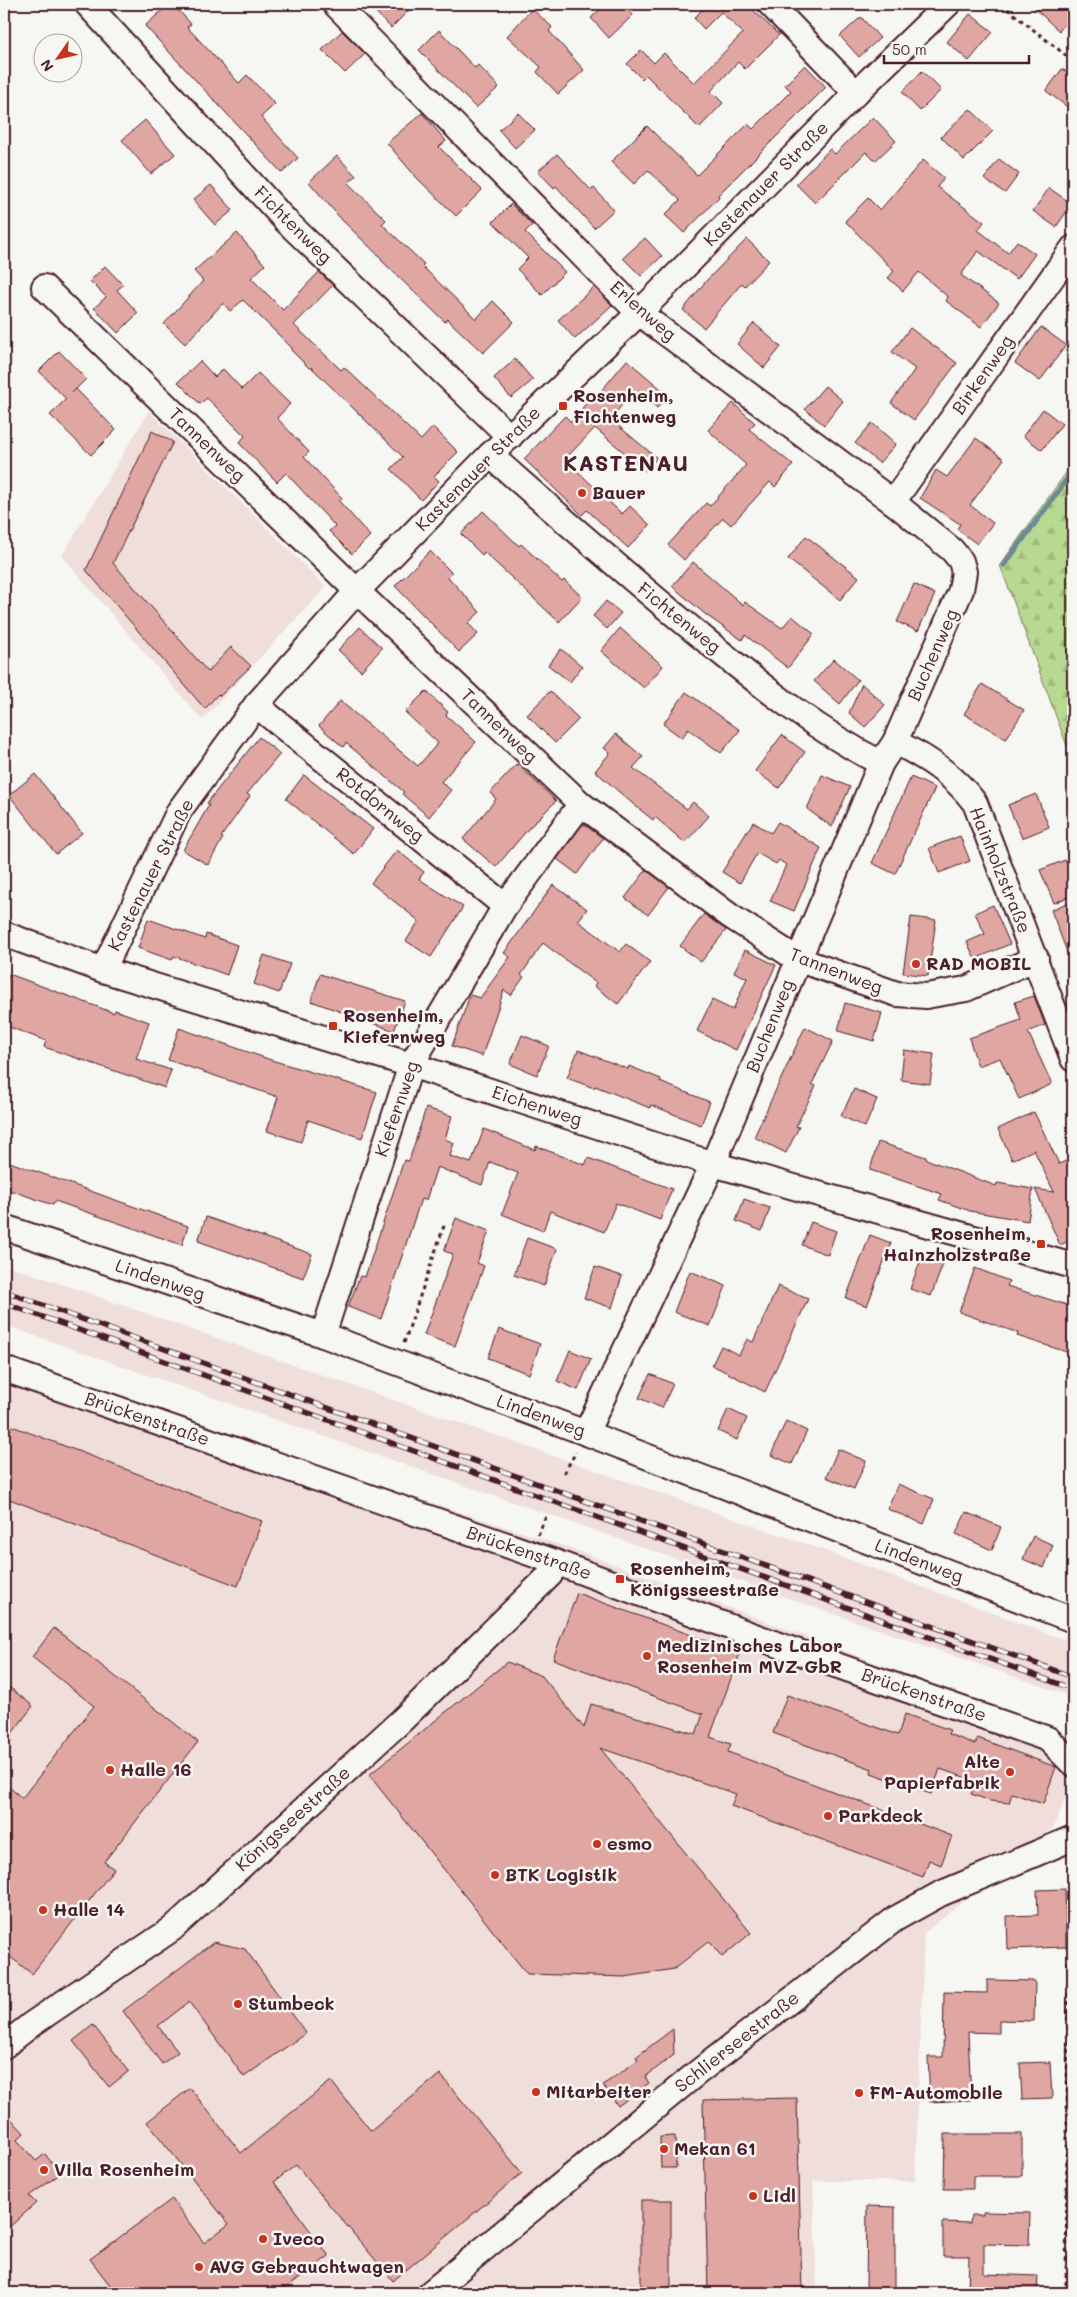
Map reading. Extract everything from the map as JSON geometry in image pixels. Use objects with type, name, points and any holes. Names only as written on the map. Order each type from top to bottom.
[{"type":"street","name":"Fichtenweg","points":[[87,4],[286,221],[510,437]]},
{"type":"street","name":"Erlenweg","points":[[335,4],[639,313],[892,502],[952,550],[961,561],[964,572],[962,590]]},
{"type":"street","points":[[770,4],[856,93]]},
{"type":"street","name":"Kastenauer Straße","points":[[103,970],[179,811],[256,704],[357,591],[490,455],[639,313],[856,93],[948,4]]},
{"type":"street","name":"Birkenweg","points":[[892,502],[1073,248]]},
{"type":"street","name":"Tannenweg","points":[[44,288],[357,591],[581,804],[730,916],[797,959],[897,994],[926,996],[966,989],[1036,958]]},
{"type":"street","name":"Fichtenweg","points":[[490,455],[653,598],[787,706],[852,749],[881,763]]},
{"type":"street","name":"Buchenweg","points":[[586,1433],[713,1164],[797,959],[881,763],[894,742],[962,590]]},
{"type":"street","name":"Rotdornweg","points":[[256,704],[505,906]]},
{"type":"street","name":"Hainholzstraße","points":[[894,742],[922,755],[946,772],[962,785],[975,803],[1036,958],[1073,1059]]},
{"type":"street","name":"Kiefernweg","points":[[323,1335],[410,1064],[505,906],[581,804]]},
{"type":"street","name":"Eichenweg","points":[[4,934],[103,970],[410,1064],[713,1164],[1073,1266]]},
{"type":"street","name":"Lindenweg","points":[[4,1227],[397,1362],[1073,1620]]},
{"type":"street","name":"Brückenstraße","points":[[4,1369],[555,1562],[787,1648],[1048,1739],[1073,1764]]},
{"type":"street","name":"Königsseestraße","points":[[4,2046],[32,2024],[172,1929],[402,1720],[550,1575],[555,1562]]},
{"type":"street","name":"Schlierseestraße","points":[[430,2293],[697,2073],[895,1919],[940,1894],[1073,1838]]},
{"type":"path","points":[[1001,4],[1073,61]]},
{"type":"path","points":[[397,1362],[445,1223]]},
{"type":"path","points":[[1066,2293],[1068,1863],[1073,1855]]},
{"type":"shaded area","points":[[149,411],[326,587],[202,720],[62,556]]},
{"type":"shaded area","points":[[4,1264],[823,1550],[1073,1643],[1073,1697],[4,1325]]},
{"type":"shaded area","points":[[4,1357],[334,1471],[576,1550],[1073,1737],[1073,1780],[1053,1828],[924,1933],[915,2181],[813,2181],[817,2293],[4,2293]]},
{"type":"green space","points":[[1073,463],[1073,762],[1000,565]]},
{"type":"building","points":[[169,4],[173,4],[191,24],[187,27],[239,83],[247,75],[275,104],[261,117],[298,158],[282,173],[145,26]]},
{"type":"building","points":[[368,4],[415,4],[391,28]]},
{"type":"building","points":[[606,4],[623,4],[633,15],[609,38],[591,18]]},
{"type":"building","points":[[708,4],[747,4],[779,35],[745,69],[738,62],[711,91],[723,103],[699,128],[646,75],[642,79],[627,64],[641,50],[654,63],[664,53],[694,83],[743,33],[721,12],[704,29],[694,18]]},
{"type":"building","points":[[1030,4],[1073,4],[1073,16],[1059,31]]},
{"type":"building","points":[[532,9],[552,27],[549,31],[584,70],[558,94],[537,72],[541,67],[507,36]]},
{"type":"building","points":[[970,14],[993,32],[969,61],[947,42]]},
{"type":"building","points":[[861,17],[880,38],[859,57],[840,36]]},
{"type":"building","points":[[439,30],[475,68],[478,65],[499,87],[476,108],[419,50]]},
{"type":"building","points":[[342,31],[365,54],[345,73],[322,50]]},
{"type":"building","points":[[805,65],[826,87],[718,195],[719,197],[684,233],[665,215],[680,200],[648,170],[634,184],[611,162],[647,126],[697,175],[748,124],[753,129],[791,91],[785,85]]},
{"type":"building","points":[[1062,69],[1073,76],[1073,111],[1046,91]]},
{"type":"building","points":[[922,71],[941,90],[920,111],[902,92]]},
{"type":"building","points":[[970,109],[993,131],[964,160],[941,137]]},
{"type":"building","points":[[422,113],[446,141],[439,147],[482,190],[456,216],[416,177],[387,143]]},
{"type":"building","points":[[518,113],[535,130],[515,148],[499,130]]},
{"type":"building","points":[[873,117],[896,141],[875,161],[866,152],[815,203],[796,184],[830,149],[835,154]]},
{"type":"building","points":[[145,120],[175,154],[151,174],[122,140]]},
{"type":"building","points":[[557,154],[591,190],[594,188],[614,210],[594,228],[556,186],[554,188],[538,171]]},
{"type":"building","points":[[337,156],[356,176],[348,183],[386,220],[382,224],[424,264],[422,266],[476,319],[493,301],[514,322],[483,353],[447,319],[445,322],[381,260],[342,220],[309,182]]},
{"type":"building","points":[[999,159],[1019,174],[1005,193],[984,179]]},
{"type":"building","points":[[923,160],[944,178],[937,187],[984,222],[978,230],[1008,253],[1017,241],[1035,254],[1017,279],[978,251],[961,275],[999,303],[981,327],[946,301],[948,297],[919,272],[903,291],[888,278],[894,271],[845,221],[868,198],[880,210]]},
{"type":"building","points":[[211,185],[233,210],[215,225],[193,200]]},
{"type":"building","points":[[1049,188],[1072,204],[1056,227],[1033,211]]},
{"type":"building","points":[[511,204],[532,225],[525,232],[565,272],[542,295],[517,269],[528,258],[493,222]]},
{"type":"building","points":[[237,233],[265,265],[251,278],[283,310],[319,272],[333,285],[294,325],[341,370],[344,367],[421,440],[433,427],[458,452],[434,476],[439,481],[421,500],[391,469],[403,457],[311,367],[310,369],[291,350],[292,348],[243,300],[230,311],[223,303],[185,344],[164,324],[203,281],[194,271]]},
{"type":"building","points":[[645,238],[662,256],[641,276],[623,258]]},
{"type":"building","points":[[747,239],[769,261],[745,286],[742,283],[704,328],[683,310],[706,281]]},
{"type":"building","points":[[105,266],[123,285],[117,290],[138,313],[118,333],[94,308],[106,297],[90,281]]},
{"type":"building","points":[[594,287],[612,305],[575,339],[558,320]]},
{"type":"building","points":[[754,323],[781,347],[764,368],[737,344]]},
{"type":"building","points":[[1041,327],[1066,345],[1040,381],[1015,363]]},
{"type":"building","points":[[910,328],[957,363],[914,420],[891,403],[915,369],[892,352]]},
{"type":"building","points":[[59,351],[86,379],[76,389],[116,430],[91,455],[50,415],[66,399],[39,371]]},
{"type":"building","points":[[515,359],[533,380],[511,398],[494,378]]},
{"type":"building","points":[[627,360],[668,395],[657,408],[636,389],[610,419],[657,458],[646,471],[595,428],[565,459],[622,514],[630,506],[650,525],[628,548],[587,510],[582,515],[524,459],[565,416],[571,422],[588,401],[591,403]]},
{"type":"building","points":[[200,361],[215,377],[223,369],[242,389],[258,373],[290,404],[277,418],[309,452],[304,457],[342,498],[339,501],[370,536],[352,554],[329,531],[335,526],[286,473],[277,482],[239,443],[245,436],[207,398],[200,404],[178,382]]},
{"type":"building","points":[[825,386],[843,401],[824,425],[805,409]]},
{"type":"building","points":[[733,403],[755,423],[749,429],[793,465],[775,487],[770,482],[731,525],[723,518],[684,560],[668,545],[706,503],[710,506],[746,465],[708,430]]},
{"type":"building","points":[[1043,409],[1062,424],[1042,450],[1023,436]]},
{"type":"building","points":[[872,423],[896,444],[879,463],[855,443]]},
{"type":"building","points":[[152,431],[173,442],[113,563],[208,672],[231,647],[251,666],[220,696],[218,694],[205,709],[86,570]]},
{"type":"building","points":[[976,438],[1004,459],[970,505],[993,523],[977,544],[957,529],[960,524],[920,498],[936,470],[947,477]]},
{"type":"building","points":[[483,511],[519,546],[521,544],[562,582],[564,580],[582,597],[559,622],[484,552],[482,555],[461,534]]},
{"type":"building","points":[[806,536],[859,577],[840,600],[788,559]]},
{"type":"building","points":[[430,551],[452,573],[448,577],[480,612],[468,623],[478,634],[459,652],[395,586]]},
{"type":"building","points":[[693,562],[743,605],[745,602],[782,628],[792,616],[814,634],[788,668],[745,635],[742,640],[706,615],[672,586]]},
{"type":"building","points":[[914,584],[935,594],[918,631],[897,622]]},
{"type":"building","points":[[606,601],[621,613],[607,629],[593,616]]},
{"type":"building","points":[[360,627],[382,648],[361,671],[338,650]]},
{"type":"building","points":[[620,628],[663,666],[644,688],[601,651]]},
{"type":"building","points":[[561,649],[582,666],[570,682],[548,665]]},
{"type":"building","points":[[834,659],[858,680],[840,704],[814,681]]},
{"type":"building","points":[[862,684],[885,705],[865,727],[849,713]]},
{"type":"building","points":[[982,684],[1024,710],[1006,739],[964,714]]},
{"type":"building","points":[[426,691],[448,712],[446,715],[476,742],[441,782],[451,790],[429,817],[402,794],[404,792],[346,743],[343,747],[319,726],[340,701],[418,766],[438,743],[405,712]]},
{"type":"building","points":[[550,691],[579,719],[555,743],[527,715]]},
{"type":"building","points":[[686,692],[740,730],[721,753],[688,729],[682,738],[663,724]]},
{"type":"building","points":[[616,734],[643,757],[633,768],[687,809],[693,802],[709,816],[685,843],[655,817],[653,820],[633,804],[595,771],[610,753],[604,748]]},
{"type":"building","points":[[782,735],[805,752],[779,788],[755,771]]},
{"type":"building","points":[[259,737],[280,754],[247,794],[250,796],[221,837],[223,838],[208,865],[183,850],[209,805],[207,803]]},
{"type":"building","points":[[517,764],[556,801],[528,829],[496,867],[463,839],[496,799],[490,793]]},
{"type":"building","points":[[35,774],[82,833],[56,854],[9,795]]},
{"type":"building","points":[[304,775],[373,829],[354,854],[286,799]]},
{"type":"building","points":[[822,775],[850,787],[832,827],[807,809]]},
{"type":"building","points":[[911,777],[935,788],[895,874],[872,863]]},
{"type":"building","points":[[1036,794],[1049,827],[1022,838],[1008,805]]},
{"type":"building","points":[[753,822],[771,833],[778,822],[821,848],[794,911],[770,901],[786,865],[779,860],[776,864],[757,853],[740,883],[722,872]]},
{"type":"building","points":[[583,824],[603,838],[577,874],[557,859]]},
{"type":"building","points":[[960,836],[970,861],[939,873],[929,848]]},
{"type":"building","points":[[397,850],[424,872],[419,879],[463,907],[431,957],[406,941],[419,921],[371,883]]},
{"type":"building","points":[[1065,860],[1073,880],[1073,895],[1054,903],[1040,870]]},
{"type":"building","points":[[646,870],[669,887],[648,915],[625,898]]},
{"type":"building","points":[[553,885],[587,909],[578,921],[620,952],[626,944],[650,962],[618,1004],[594,986],[596,983],[543,943],[521,975],[524,977],[511,995],[504,990],[482,1056],[452,1046],[470,995],[480,998],[510,957],[504,953]]},
{"type":"building","points":[[1067,903],[1073,920],[1072,965],[1051,910]]},
{"type":"building","points":[[993,905],[1010,944],[975,959],[967,942],[985,934],[975,913]]},
{"type":"building","points":[[704,914],[726,930],[701,962],[680,946]]},
{"type":"building","points":[[911,917],[936,920],[928,976],[903,973]]},
{"type":"building","points":[[148,919],[205,939],[206,934],[237,945],[227,975],[174,956],[172,960],[138,948]]},
{"type":"building","points":[[745,950],[776,965],[736,1050],[697,1031],[712,1000],[733,1010],[747,978],[734,972]]},
{"type":"building","points":[[264,955],[290,964],[279,993],[254,984]]},
{"type":"building","points":[[9,974],[114,1013],[115,1010],[149,1022],[136,1059],[171,1070],[165,1088],[44,1047],[46,1041],[4,1025],[4,990]]},
{"type":"building","points":[[320,974],[405,1001],[394,1031],[311,1001]]},
{"type":"building","points":[[1034,996],[1045,1025],[1028,1032],[1052,1084],[1019,1099],[1000,1058],[978,1066],[969,1038],[1021,1020],[1015,1002]]},
{"type":"building","points":[[845,1003],[882,1013],[874,1041],[838,1031]]},
{"type":"building","points":[[805,1027],[833,1041],[812,1084],[816,1086],[796,1126],[799,1127],[786,1153],[754,1137]]},
{"type":"building","points":[[179,1028],[268,1059],[377,1092],[362,1138],[308,1120],[301,1142],[267,1131],[278,1097],[168,1060]]},
{"type":"building","points":[[522,1035],[549,1046],[537,1075],[510,1064]]},
{"type":"building","points":[[578,1050],[628,1069],[629,1066],[661,1079],[660,1082],[710,1102],[701,1125],[651,1105],[650,1108],[595,1086],[594,1088],[567,1078]]},
{"type":"building","points":[[904,1050],[934,1054],[930,1084],[901,1080]]},
{"type":"building","points":[[854,1089],[877,1099],[865,1127],[841,1116]]},
{"type":"building","points":[[426,1108],[452,1116],[445,1139],[454,1143],[450,1156],[471,1163],[484,1129],[535,1150],[536,1146],[585,1165],[588,1158],[672,1189],[660,1220],[616,1203],[604,1232],[550,1211],[543,1231],[502,1214],[518,1173],[490,1162],[482,1185],[437,1167],[426,1200],[421,1199],[381,1319],[348,1307],[360,1276],[365,1277],[404,1160],[409,1161]]},
{"type":"building","points":[[1034,1112],[1059,1164],[1073,1158],[1073,1239],[1060,1245],[1035,1189],[1054,1192],[1034,1150],[1012,1160],[998,1129]]},
{"type":"building","points":[[878,1142],[926,1157],[926,1159],[996,1186],[997,1183],[1033,1189],[1028,1221],[970,1211],[939,1200],[942,1194],[870,1170]]},
{"type":"building","points":[[4,1160],[188,1226],[182,1245],[55,1201],[53,1205],[4,1188]]},
{"type":"building","points":[[744,1199],[770,1208],[762,1231],[736,1221]]},
{"type":"building","points":[[206,1217],[312,1254],[303,1278],[198,1241]]},
{"type":"building","points":[[456,1218],[489,1231],[477,1263],[484,1266],[455,1346],[424,1335],[453,1254],[444,1251]]},
{"type":"building","points":[[811,1222],[836,1231],[828,1255],[802,1245]]},
{"type":"building","points":[[870,1235],[891,1243],[867,1306],[846,1298]]},
{"type":"building","points":[[527,1238],[557,1249],[544,1286],[514,1275]]},
{"type":"building","points":[[924,1251],[945,1259],[931,1296],[910,1289]]},
{"type":"building","points":[[595,1267],[622,1276],[612,1308],[584,1298]]},
{"type":"building","points":[[975,1268],[1009,1281],[1007,1286],[1073,1307],[1073,1354],[1017,1336],[1018,1333],[959,1312]]},
{"type":"building","points":[[690,1271],[726,1286],[710,1326],[674,1312]]},
{"type":"building","points":[[778,1286],[808,1299],[765,1392],[712,1365],[721,1346],[739,1355],[747,1339],[753,1342]]},
{"type":"building","points":[[499,1329],[540,1344],[529,1374],[488,1358]]},
{"type":"building","points":[[570,1350],[591,1359],[578,1390],[557,1381]]},
{"type":"building","points":[[650,1374],[673,1384],[662,1408],[639,1398]]},
{"type":"building","points":[[728,1409],[747,1418],[737,1440],[718,1431]]},
{"type":"building","points":[[786,1421],[807,1431],[792,1464],[771,1455]]},
{"type":"building","points":[[4,1423],[262,1521],[238,1586],[4,1497]]},
{"type":"building","points":[[838,1449],[866,1461],[854,1489],[826,1477]]},
{"type":"building","points":[[898,1484],[934,1499],[924,1524],[887,1509]]},
{"type":"building","points":[[966,1512],[1001,1527],[992,1550],[956,1534]]},
{"type":"building","points":[[1033,1536],[1053,1545],[1044,1568],[1023,1559]]},
{"type":"building","points":[[577,1593],[740,1653],[710,1737],[731,1744],[728,1752],[952,1836],[941,1865],[929,1860],[923,1877],[731,1806],[736,1794],[600,1748],[751,1933],[722,1957],[709,1941],[674,1969],[625,1977],[527,1974],[369,1775],[507,1662],[542,1676],[584,1728],[591,1704],[696,1734],[703,1714],[553,1659]]},
{"type":"building","points":[[54,1628],[198,1742],[104,1862],[114,1869],[32,1974],[4,1952],[4,1783],[22,1798],[94,1706],[32,1657]]},
{"type":"building","points":[[4,1683],[33,1706],[4,1744]]},
{"type":"building","name":"Alte Papierfabrik","points":[[787,1695],[898,1735],[905,1714],[950,1730],[948,1734],[975,1744],[978,1738],[1056,1767],[1043,1804],[1012,1793],[1009,1803],[990,1801],[971,1794],[976,1781],[940,1769],[931,1794],[871,1773],[872,1769],[773,1733]]},
{"type":"building","points":[[1065,1889],[1066,1947],[1008,1949],[1007,1916],[1038,1915],[1037,1890]]},
{"type":"building","name":"Stumbeck","points":[[214,1942],[245,1949],[306,2033],[244,2077],[189,2002],[158,2026],[178,2052],[162,2064],[123,2011]]},
{"type":"building","points":[[987,1980],[1035,1981],[1034,2021],[999,2020],[999,2033],[968,2032],[971,2100],[930,2102],[928,2057],[943,2057],[944,1992],[987,1993]]},
{"type":"building","points":[[93,2025],[129,2071],[109,2087],[73,2041]]},
{"type":"building","points":[[673,2029],[674,2055],[645,2077],[649,2083],[618,2106],[603,2085],[638,2060],[636,2057]]},
{"type":"building","points":[[1050,2062],[1052,2098],[1022,2099],[1020,2063]]},
{"type":"building","points":[[440,2074],[522,2173],[393,2281],[296,2165],[274,2182],[329,2256],[279,2293],[116,2293],[90,2259],[172,2199],[204,2243],[229,2224],[147,2122],[190,2088],[241,2153],[331,2081],[371,2131]]},
{"type":"building","name":"Lidl","points":[[797,2098],[802,2293],[708,2293],[703,2100]]},
{"type":"building","points":[[4,2111],[24,2133],[17,2140],[36,2161],[45,2154],[60,2174],[29,2196],[36,2203],[4,2232]]},
{"type":"building","points":[[945,2134],[1022,2134],[1022,2176],[973,2176],[973,2189],[944,2189]]},
{"type":"building","points":[[675,2136],[676,2168],[661,2168],[660,2137]]},
{"type":"building","points":[[641,2200],[671,2200],[671,2293],[641,2293]]},
{"type":"building","points":[[867,2206],[895,2207],[895,2293],[866,2293]]},
{"type":"building","points":[[983,2212],[1030,2213],[1029,2245],[984,2244],[984,2274],[1038,2276],[1037,2293],[968,2293],[969,2256],[943,2256],[943,2222],[970,2223],[971,2215],[983,2215]]},
{"type":"waterway","points":[[1004,565],[1073,471]]},
{"type":"railway","points":[[4,1291],[1073,1677]]},
{"type":"railway","points":[[4,1303],[1073,1689]]},
{"type":"place","name":"Rosenheim, Fichtenweg","points":[[563,406]]},
{"type":"place","name":"Bauer","points":[[582,493]]},
{"type":"place","name":"RAD MOBIL","points":[[916,964]]},
{"type":"place","name":"Rosenheim, Kiefernweg","points":[[333,1026]]},
{"type":"place","name":"Rosenheim, Hainzholzstraße","points":[[1041,1244]]},
{"type":"place","name":"Rosenheim, Königsseestraße","points":[[620,1579]]},
{"type":"place","name":"Medizinisches Labor Rosenheim MVZ GbR","points":[[647,1656]]},
{"type":"place","name":"Halle 16","points":[[110,1770]]},
{"type":"place","name":"Alte Papierfabrik","points":[[1010,1772]]},
{"type":"place","name":"Parkdeck","points":[[828,1816]]},
{"type":"place","name":"esmo","points":[[597,1844]]},
{"type":"place","name":"BTK Logistik","points":[[495,1875]]},
{"type":"place","name":"Halle 14","points":[[43,1910]]},
{"type":"place","name":"Stumbeck","points":[[238,2004]]},
{"type":"place","name":"Mitarbeiter","points":[[536,2092]]},
{"type":"place","name":"FM-Automobile","points":[[859,2093]]},
{"type":"place","name":"Mekan 61","points":[[664,2149]]},
{"type":"place","name":"Villa Rosenheim","points":[[44,2170]]},
{"type":"place","name":"Lidl","points":[[753,2196]]},
{"type":"place","name":"Iveco","points":[[263,2239]]},
{"type":"place","name":"AVG Gebrauchtwagen","points":[[199,2267]]},
{"type":"district","name":"KASTENAU","points":[[626,463]]}]
